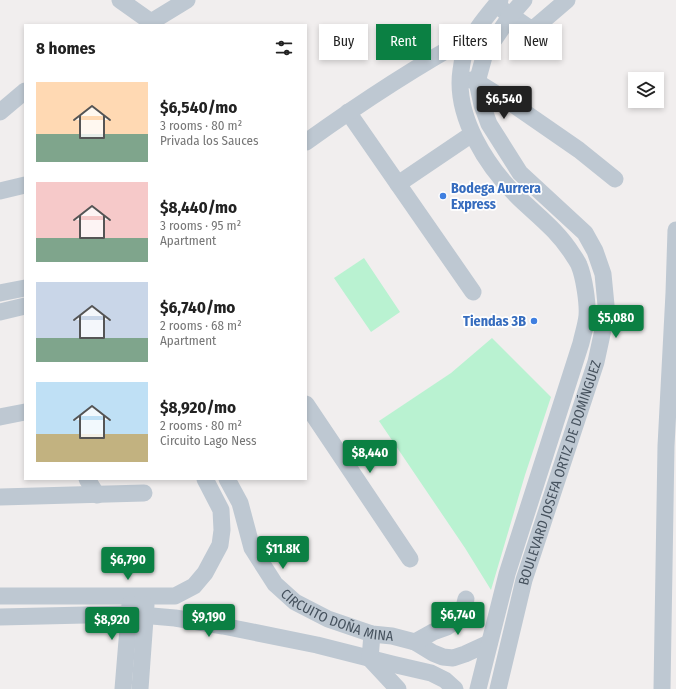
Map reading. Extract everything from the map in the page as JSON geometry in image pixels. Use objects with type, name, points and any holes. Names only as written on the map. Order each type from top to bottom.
[{"type":"street","points":[[120,0],[151,22],[187,0]]},
{"type":"street","name":"BOULEVARD JOSEFA ORTIZ DE DOMÍNGUEZ","points":[[498,689],[524,580],[596,362],[604,325],[606,305],[603,274],[595,251],[585,234],[520,173],[489,124],[482,105],[477,82],[485,53],[511,15],[524,0]]},
{"type":"street","points":[[498,3],[511,15],[532,30],[567,0]]},
{"type":"street","name":"BOULEVARD JOSEFA ORTIZ DE DOMÍNGUEZ","points":[[481,24],[498,3]]},
{"type":"street","points":[[307,141],[348,112],[439,54]]},
{"type":"street","name":"BOULEVARD JOSEFA ORTIZ DE DOMÍNGUEZ","points":[[462,60],[460,78],[462,102],[472,134],[489,162],[506,184],[546,222],[565,243],[579,265],[586,292],[587,316],[578,350],[507,574],[478,689]]},
{"type":"street","points":[[460,78],[477,82],[514,105],[579,150],[616,179]]},
{"type":"street","points":[[0,112],[24,92]]},
{"type":"street","points":[[462,102],[482,105],[514,105]]},
{"type":"street","points":[[348,112],[474,292]]},
{"type":"street","points":[[398,184],[472,134]]},
{"type":"street","points":[[506,184],[520,173]]},
{"type":"street","points":[[0,190],[24,185]]},
{"type":"street","points":[[662,689],[666,446],[676,230]]},
{"type":"street","points":[[0,293],[24,288]]},
{"type":"street","points":[[0,312],[24,306]]},
{"type":"street","points":[[583,333],[601,338]]},
{"type":"street","points":[[307,405],[410,559]]},
{"type":"street","points":[[0,417],[24,412]]},
{"type":"street","points":[[555,421],[574,428]]},
{"type":"street","points":[[88,480],[97,495]]},
{"type":"street","points":[[0,596],[175,596],[194,586],[205,573],[220,545],[222,530],[221,510],[206,480]]},
{"type":"street","name":"CIRCUITO DOÑA MINA","points":[[228,480],[240,503],[252,548],[275,584],[294,602],[328,619],[372,634],[392,636],[415,642],[443,657],[452,658],[489,643]]},
{"type":"street","points":[[0,497],[144,493]]},
{"type":"street","points":[[221,510],[240,503]]},
{"type":"street","points":[[124,689],[139,595]]},
{"type":"street","points":[[407,689],[415,642],[432,632],[447,627],[455,621],[463,611],[466,599]]},
{"type":"street","points":[[137,615],[140,689]]},
{"type":"street","name":"CIRCUITO DOÑA MINA","points":[[0,617],[137,615],[175,618],[317,645],[431,673],[445,680],[455,689]]},
{"type":"street","points":[[372,634],[370,659],[398,689]]},
{"type":"green space","points":[[364,258],[400,312],[371,332],[334,278]]},
{"type":"green space","points":[[492,338],[551,397],[525,475],[491,590],[465,548],[379,421],[451,373]]},
{"type":"place","name":"Bodega Aurrera Express","points":[[443,196]]},
{"type":"place","name":"Tiendas 3B","points":[[534,321]]}]
